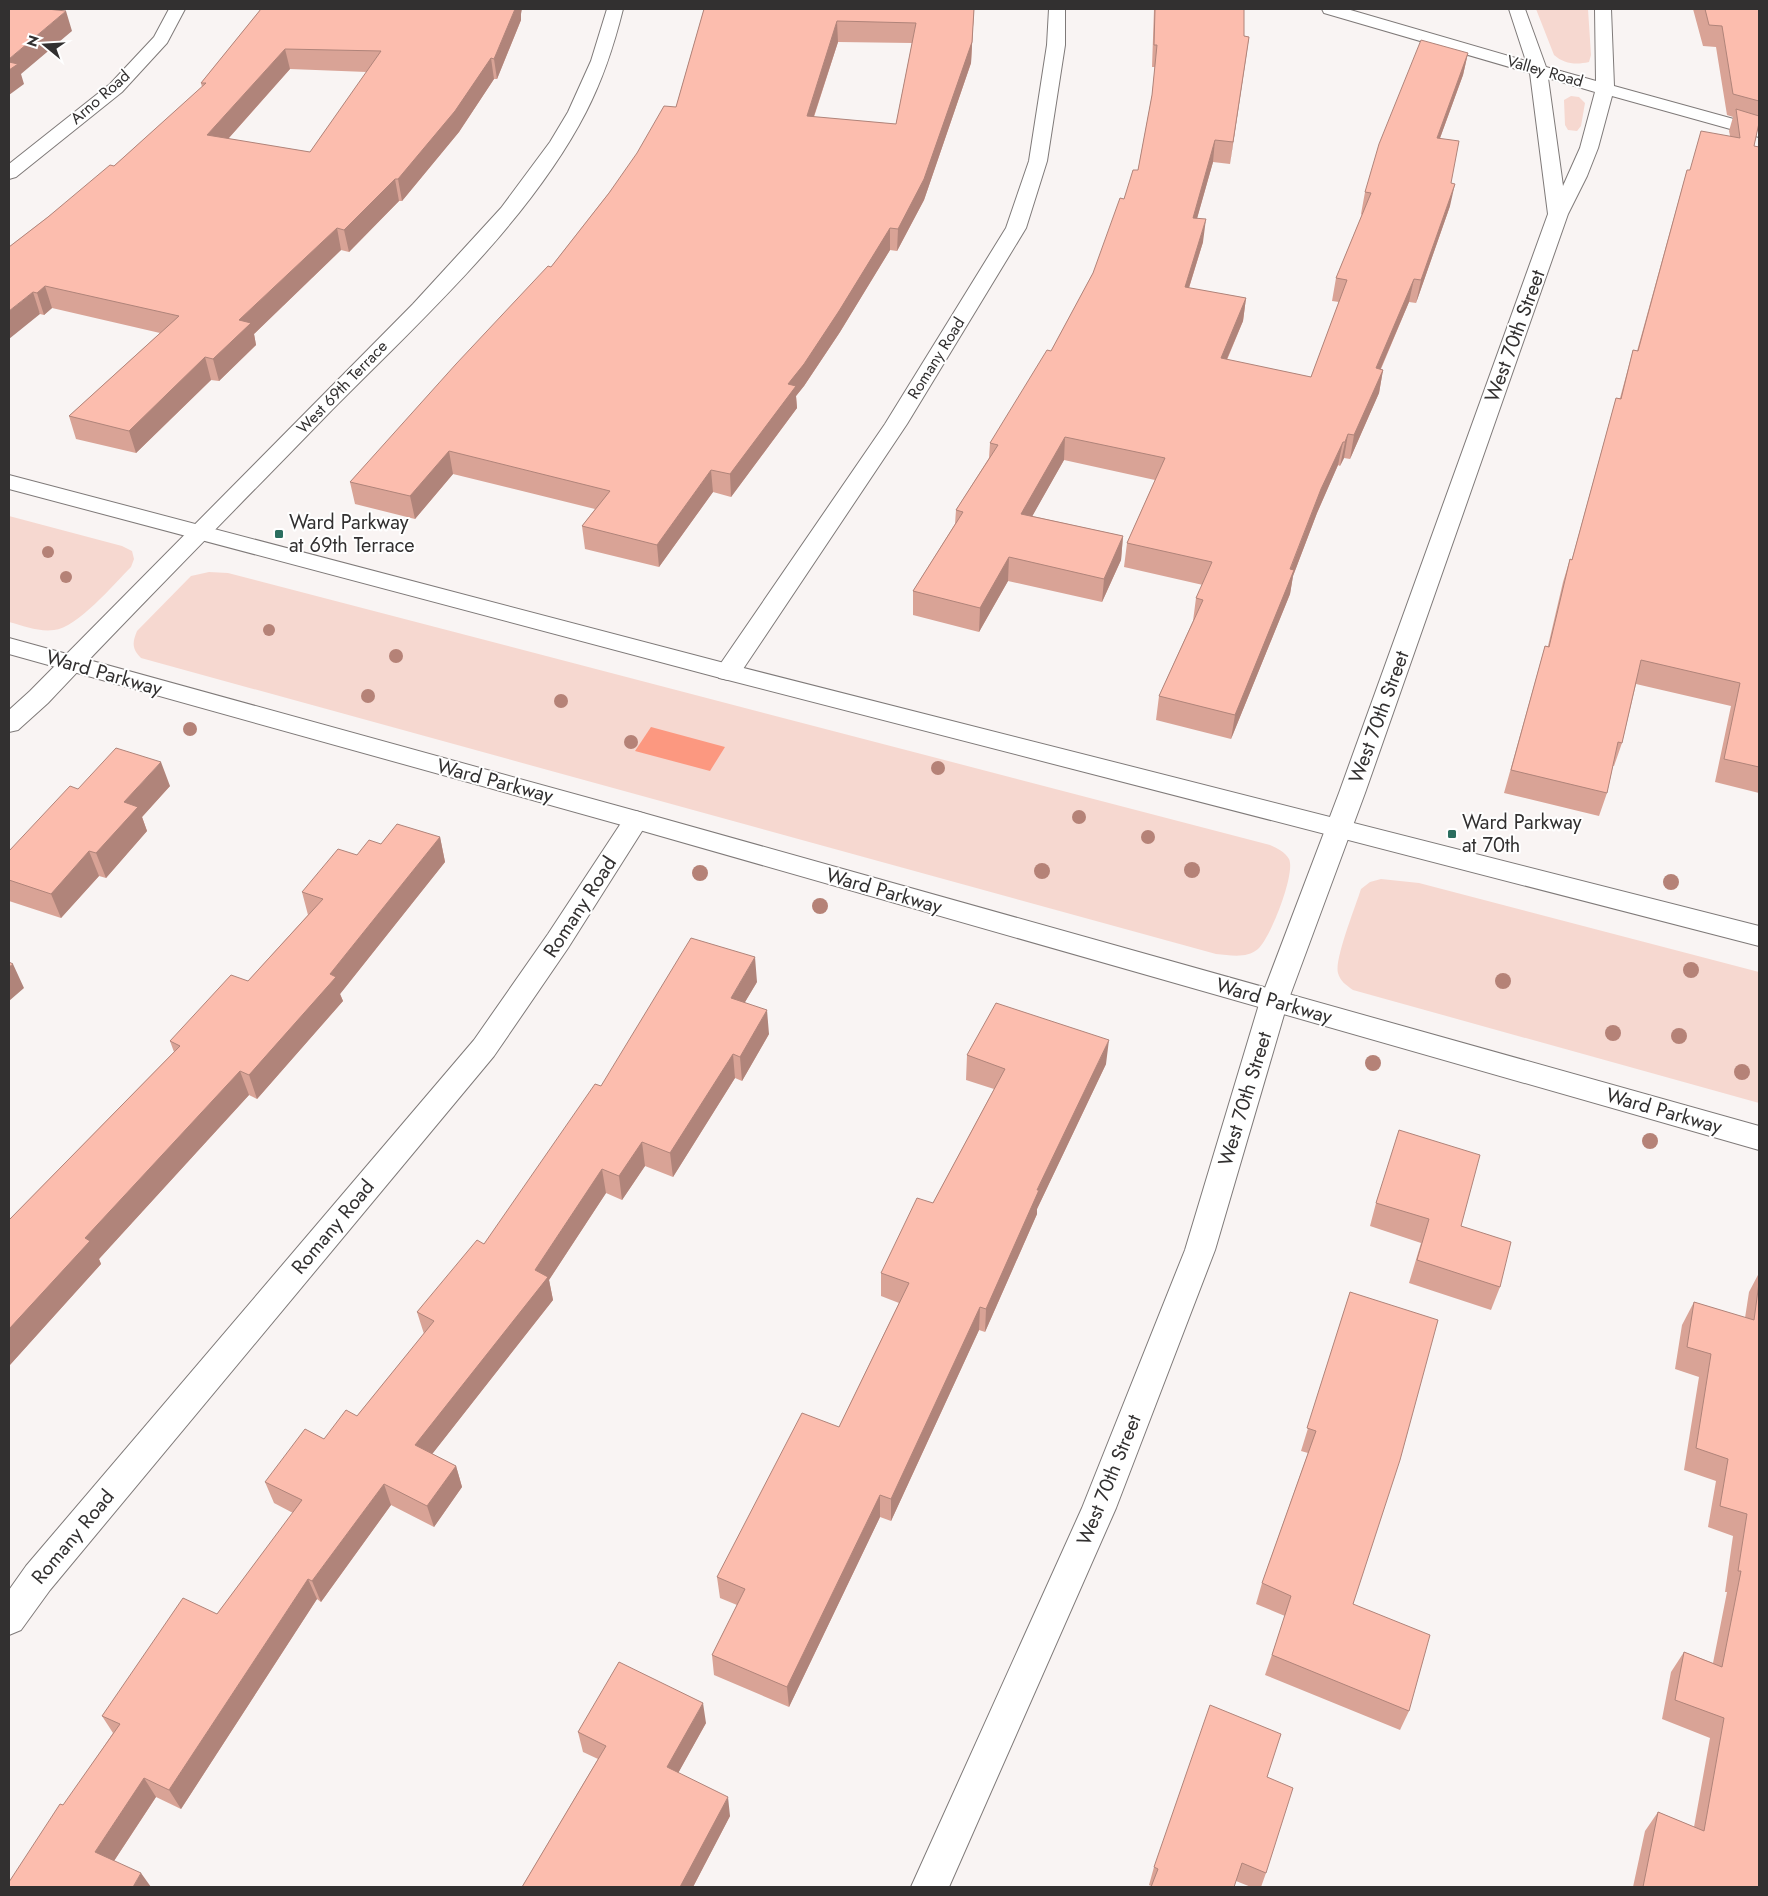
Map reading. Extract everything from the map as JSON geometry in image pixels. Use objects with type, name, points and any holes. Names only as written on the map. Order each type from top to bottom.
[{"type":"street","name":"Arno Road","points":[[9,172],[116,88],[161,39],[177,9]]},
{"type":"street","name":"West 69th Terrace","points":[[9,724],[201,532],[451,276],[518,200],[560,142],[589,88],[610,28],[614,9]]},
{"type":"street","name":"Romany Road","points":[[728,672],[896,424],[1016,228],[1038,162],[1056,45],[1056,9]]},
{"type":"street","name":"Valley Road","points":[[1330,9],[1759,132]]},
{"type":"street","name":"West 70th Street","points":[[1517,9],[1538,70],[1558,214]]},
{"type":"street","name":"West 70th Street","points":[[930,1887],[1099,1508],[1200,1250],[1274,1001],[1340,828],[1558,214],[1590,148],[1605,88],[1603,9]]},
{"type":"street","points":[[9,482],[728,672],[1759,936]]},
{"type":"street","name":"Ward Parkway","points":[[9,646],[636,820],[1759,1138]]},
{"type":"street","name":"Romany Road","points":[[9,1618],[38,1578],[484,1048],[558,941],[636,820]]},
{"type":"shaded area","points":[[1536,9],[1588,9],[1591,55],[1589,62],[1570,63],[1554,55]]},
{"type":"shaded area","points":[[1571,96],[1579,97],[1585,103],[1581,126],[1577,131],[1568,130],[1565,125],[1564,100]]},
{"type":"shaded area","points":[[9,516],[122,546],[132,551],[134,559],[131,567],[84,614],[63,627],[54,630],[43,630],[9,622]]},
{"type":"shaded area","points":[[209,572],[228,573],[1270,845],[1283,852],[1289,859],[1289,878],[1281,906],[1269,933],[1258,949],[1243,955],[1216,954],[141,658],[134,646],[137,631],[191,576]]},
{"type":"shaded area","points":[[651,727],[725,747],[710,771],[635,751]]},
{"type":"shaded area","points":[[1381,879],[1419,883],[1759,972],[1759,1103],[1353,990],[1339,976],[1339,957],[1361,889],[1370,882]]},
{"type":"building","points":[[9,9],[47,9],[66,11],[9,59]]},
{"type":"building","points":[[261,9],[515,9],[494,59],[491,58],[455,111],[398,179],[395,179],[344,230],[337,228],[239,320],[251,323],[213,359],[205,357],[129,431],[69,416],[179,316],[45,286],[37,293],[33,292],[9,311],[9,247],[110,165],[114,166],[206,83],[201,83]],"holes":[[[285,49],[381,51],[310,152],[207,135]]]},
{"type":"building","points":[[704,9],[974,9],[972,42],[924,179],[898,229],[890,228],[839,311],[804,364],[788,384],[796,386],[730,474],[711,470],[657,545],[582,526],[610,491],[449,451],[410,496],[350,482],[456,364],[548,266],[551,267],[609,193],[637,153],[664,106],[676,107]],"holes":[[[837,21],[916,23],[896,124],[807,116]]]},
{"type":"building","points":[[1155,9],[1244,9],[1244,36],[1249,37],[1233,142],[1215,140],[1193,218],[1206,219],[1185,287],[1246,298],[1221,358],[1311,377],[1347,280],[1336,278],[1371,193],[1365,192],[1379,144],[1421,40],[1468,53],[1437,138],[1459,141],[1451,183],[1455,184],[1421,280],[1414,279],[1376,368],[1383,370],[1354,435],[1348,434],[1345,442],[1343,442],[1321,489],[1290,569],[1294,570],[1235,715],[1159,696],[1203,600],[1196,598],[1212,562],[1127,543],[1165,458],[1065,437],[1021,514],[1123,536],[1104,579],[1009,557],[980,608],[913,591],[963,512],[956,510],[998,445],[990,443],[1047,350],[1051,351],[1093,273],[1120,198],[1124,199],[1133,170],[1138,170],[1152,95],[1157,45],[1154,45]]},
{"type":"building","points":[[1705,9],[1759,9],[1759,101],[1733,94],[1722,26],[1709,25]]},
{"type":"building","points":[[9,62],[18,64],[9,70]]},
{"type":"building","points":[[1736,109],[1759,116],[1754,146],[1759,147],[1759,767],[1724,759],[1740,683],[1641,660],[1622,743],[1618,742],[1607,793],[1511,770],[1545,646],[1549,647],[1570,559],[1572,560],[1616,398],[1621,399],[1633,350],[1638,351],[1687,170],[1690,170],[1701,131],[1740,138]]},
{"type":"building","points":[[116,748],[161,762],[124,802],[138,807],[96,853],[89,851],[51,894],[9,880],[9,851],[70,786],[78,789]]},
{"type":"building","points":[[397,824],[440,837],[330,974],[336,977],[249,1075],[240,1071],[85,1238],[90,1241],[9,1329],[9,1220],[180,1046],[170,1041],[231,975],[248,981],[323,899],[302,892],[338,849],[357,855],[369,840],[381,844]]},
{"type":"building","points":[[691,938],[755,957],[731,998],[767,1010],[740,1057],[733,1054],[670,1153],[642,1142],[619,1176],[602,1169],[535,1270],[548,1277],[415,1445],[456,1466],[427,1506],[384,1484],[312,1581],[308,1579],[169,1790],[144,1778],[95,1852],[141,1873],[133,1887],[9,1887],[9,1882],[60,1804],[63,1805],[120,1724],[102,1716],[183,1598],[217,1614],[302,1500],[265,1482],[305,1429],[324,1439],[346,1410],[357,1416],[434,1321],[417,1312],[477,1240],[484,1244],[595,1084],[601,1086]]},
{"type":"building","points":[[996,1003],[1109,1040],[1037,1190],[1039,1190],[986,1309],[980,1307],[891,1499],[880,1495],[787,1687],[712,1655],[745,1589],[717,1577],[802,1413],[839,1427],[909,1283],[881,1273],[917,1198],[933,1203],[1005,1069],[967,1055]]},
{"type":"building","points":[[1399,1130],[1480,1155],[1461,1226],[1511,1242],[1500,1287],[1417,1260],[1429,1219],[1376,1203]]},
{"type":"building","points":[[1759,1283],[1759,1887],[1643,1887],[1658,1812],[1704,1831],[1724,1718],[1675,1700],[1684,1652],[1722,1667],[1741,1571],[1738,1571],[1747,1514],[1720,1506],[1728,1459],[1696,1448],[1711,1354],[1687,1347],[1694,1302],[1754,1320]]},
{"type":"building","points":[[1350,1292],[1438,1320],[1400,1460],[1353,1604],[1430,1635],[1409,1711],[1272,1655],[1291,1596],[1262,1583],[1316,1431],[1307,1428]]},
{"type":"building","points":[[619,1662],[703,1703],[667,1767],[728,1797],[680,1887],[522,1887],[606,1746],[578,1732]]},
{"type":"building","points":[[1210,1705],[1281,1734],[1267,1777],[1293,1788],[1266,1873],[1242,1863],[1234,1887],[1151,1887],[1158,1869],[1154,1867]]},
{"type":"place","name":"Ward Parkway at 69th Terrace","points":[[279,534]]},
{"type":"place","name":"Ward Parkway at 70th","points":[[1452,834]]}]
